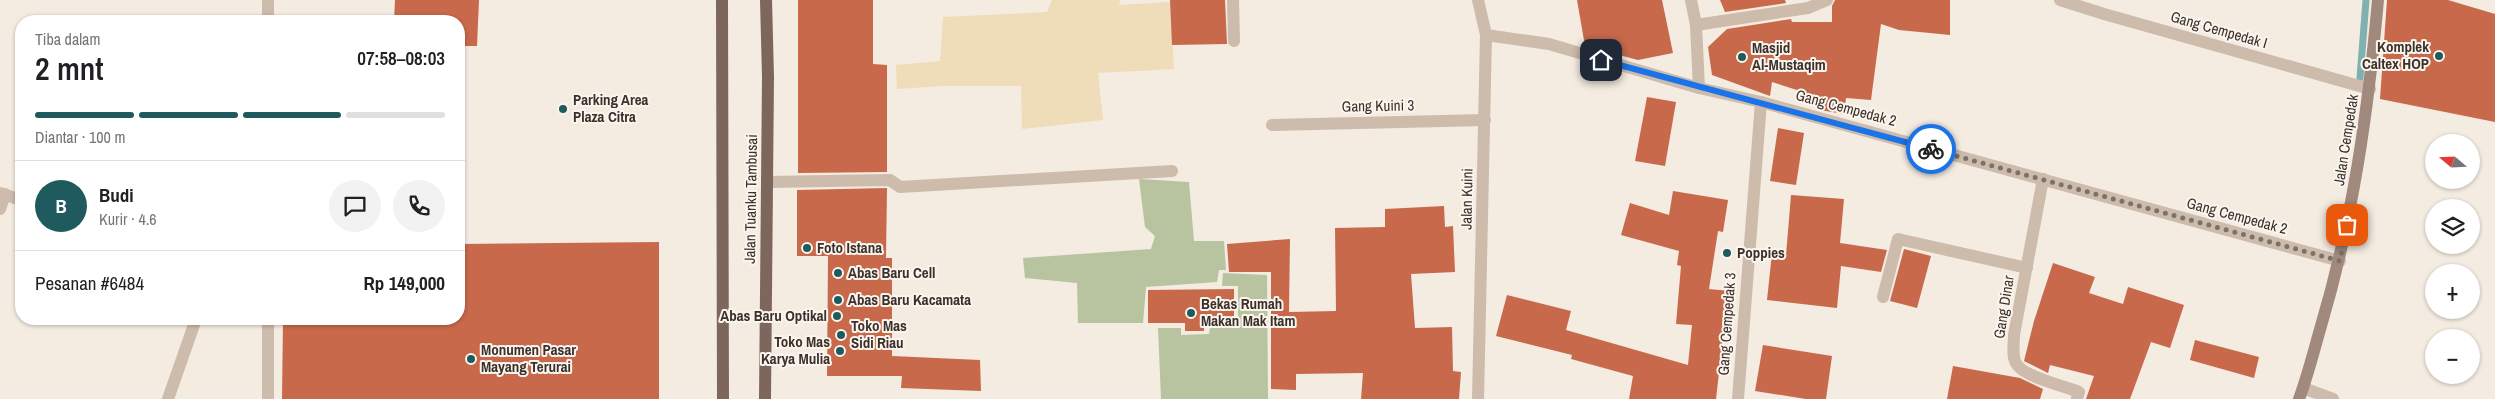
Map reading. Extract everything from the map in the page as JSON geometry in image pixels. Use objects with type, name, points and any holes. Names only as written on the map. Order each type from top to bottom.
[{"type":"main road","name":"Jalan Tuanku Tambusai","points":[[722,0],[723,399]]},
{"type":"main road","name":"Jalan Tuanku Tambusai","points":[[765,399],[768,182],[766,0]]},
{"type":"street","points":[[268,0],[268,15]]},
{"type":"street","points":[[1233,0],[1234,41]]},
{"type":"street","name":"Jalan Kuini","points":[[1478,0],[1486,35],[1478,399]]},
{"type":"street","points":[[1691,0],[1696,25],[1699,88]]},
{"type":"street","points":[[1696,25],[1808,8],[1827,0]]},
{"type":"street","name":"Gang Cempedak I","points":[[2060,0],[2370,89]]},
{"type":"street","name":"Jalan Cempedak","points":[[2301,394],[2340,261],[2358,170],[2370,89],[2378,0]]},
{"type":"street","name":"Gang Cempedak 2","points":[[1486,35],[1549,44],[1699,88],[1761,102],[2340,261]]},
{"type":"street","name":"Gang Cempedak 3","points":[[1738,399],[1761,102]]},
{"type":"street","name":"Gang Kuini 3","points":[[1272,125],[1485,120]]},
{"type":"street","points":[[768,182],[890,180],[900,187],[1172,171]]},
{"type":"street","name":"Gang Dinar","points":[[2043,179],[2014,335],[2014,356],[2017,366],[2028,373],[2079,392],[2077,399]]},
{"type":"street","points":[[0,209],[3,194],[15,198]]},
{"type":"street","points":[[1883,297],[1898,240],[2026,268]]},
{"type":"street","points":[[168,399],[194,325]]},
{"type":"street","points":[[268,325],[268,399]]},
{"type":"street","points":[[2301,394],[2333,399]]},
{"type":"green space","points":[[1139,179],[1189,182],[1194,241],[1224,241],[1226,270],[1219,270],[1217,282],[1146,287],[1143,323],[1078,323],[1077,283],[1025,278],[1023,258],[1151,249],[1155,236],[1145,227]]},
{"type":"green space","points":[[1223,273],[1267,275],[1268,399],[1161,399],[1158,328],[1181,328],[1181,335],[1209,334],[1210,328],[1238,327],[1238,286],[1222,286]]},
{"type":"sand","points":[[1052,0],[1120,0],[1119,5],[1170,2],[1174,69],[1098,73],[1103,120],[1022,129],[1021,86],[942,86],[897,89],[896,65],[940,61],[943,17],[1047,12]]},
{"type":"building","points":[[395,0],[479,0],[477,46],[465,46],[465,15],[394,15]]},
{"type":"building","points":[[798,0],[873,0],[873,64],[887,65],[887,172],[798,173]]},
{"type":"building","points":[[1170,0],[1225,0],[1227,44],[1172,45]]},
{"type":"building","points":[[1577,0],[1662,0],[1673,53],[1638,60],[1585,46]]},
{"type":"building","points":[[1720,0],[1785,0],[1786,3],[1725,12]]},
{"type":"building","points":[[1835,0],[1950,0],[1950,35],[1899,30],[1881,24],[1871,100],[1846,98],[1844,114],[1820,110],[1822,98],[1772,82],[1770,96],[1712,75],[1708,47],[1727,29],[1791,19],[1792,22],[1832,22],[1832,6]]},
{"type":"building","name":"Komplek Caltex HOP","points":[[2387,0],[2448,0],[2495,14],[2495,122],[2380,99]]},
{"type":"building","points":[[1647,97],[1676,102],[1665,166],[1635,161]]},
{"type":"building","points":[[1778,128],[1804,133],[1796,185],[1770,181]]},
{"type":"building","points":[[887,188],[886,258],[892,258],[892,356],[980,360],[981,391],[901,388],[902,376],[827,376],[828,256],[797,256],[797,190]]},
{"type":"building","points":[[1673,191],[1728,200],[1723,232],[1718,231],[1709,289],[1730,291],[1727,328],[1724,328],[1716,399],[1629,399],[1633,376],[1571,359],[1572,355],[1496,336],[1507,295],[1571,311],[1566,330],[1688,365],[1692,325],[1676,324],[1681,266],[1677,265],[1679,251],[1621,235],[1630,203],[1669,215]]},
{"type":"building","points":[[1791,195],[1844,199],[1840,243],[1887,250],[1881,272],[1841,266],[1837,308],[1767,300],[1772,253],[1786,255]]},
{"type":"building","points":[[1444,206],[1445,227],[1453,226],[1455,272],[1411,274],[1415,328],[1452,327],[1453,371],[1461,372],[1459,399],[1361,399],[1363,373],[1296,374],[1296,390],[1271,389],[1271,272],[1229,272],[1227,244],[1290,239],[1289,312],[1336,311],[1335,228],[1385,227],[1385,209]]},
{"type":"building","name":"Monumen Pasar Mayang Terurai","points":[[659,242],[659,399],[282,399],[283,325],[465,325],[465,244]]},
{"type":"building","points":[[1904,249],[1931,256],[1917,308],[1890,301]]},
{"type":"building","points":[[2053,263],[2095,277],[2089,293],[2123,304],[2128,287],[2184,305],[2170,348],[2151,342],[2130,399],[2086,399],[2094,376],[2050,365],[2048,373],[2024,361],[2034,321]]},
{"type":"building","name":"Bekas Rumah Makan Mak Itam","points":[[1234,289],[1234,323],[1204,324],[1204,331],[1185,331],[1185,323],[1148,323],[1148,290]]},
{"type":"building","points":[[2195,340],[2259,357],[2254,378],[2190,360]]},
{"type":"building","points":[[1763,345],[1832,356],[1826,399],[1806,399],[1755,391]]},
{"type":"building","points":[[1953,366],[2020,378],[2043,389],[2040,399],[1947,399]]},
{"type":"waterway","points":[[2360,78],[2366,0]]},
{"type":"way so far","points":[[1931,149],[2340,261],[2347,225]]},
{"type":"place","name":"Komplek Caltex HOP","points":[[2439,56]]},
{"type":"place","name":"Masjid Al-Mustaqim","points":[[1742,57]]},
{"type":"place","name":"Parking Area Plaza Citra","points":[[563,109]]},
{"type":"place","name":"Foto Istana","points":[[807,248]]},
{"type":"place","name":"Poppies","points":[[1727,253]]},
{"type":"place","name":"Abas Baru Cell","points":[[838,273]]},
{"type":"place","name":"Abas Baru Kacamata","points":[[838,300]]},
{"type":"place","name":"Bekas Rumah Makan Mak Itam","points":[[1191,313]]},
{"type":"place","name":"Abas Baru Optikal","points":[[837,316]]},
{"type":"place","name":"Toko Mas Sidi Riau","points":[[841,335]]},
{"type":"place","name":"Toko Mas Karya Mulia","points":[[840,351]]},
{"type":"place","name":"Monumen Pasar Mayang Terurai","points":[[471,359]]},
{"type":"route","points":[[1601,60],[1699,88],[1761,102],[1931,149]]}]
